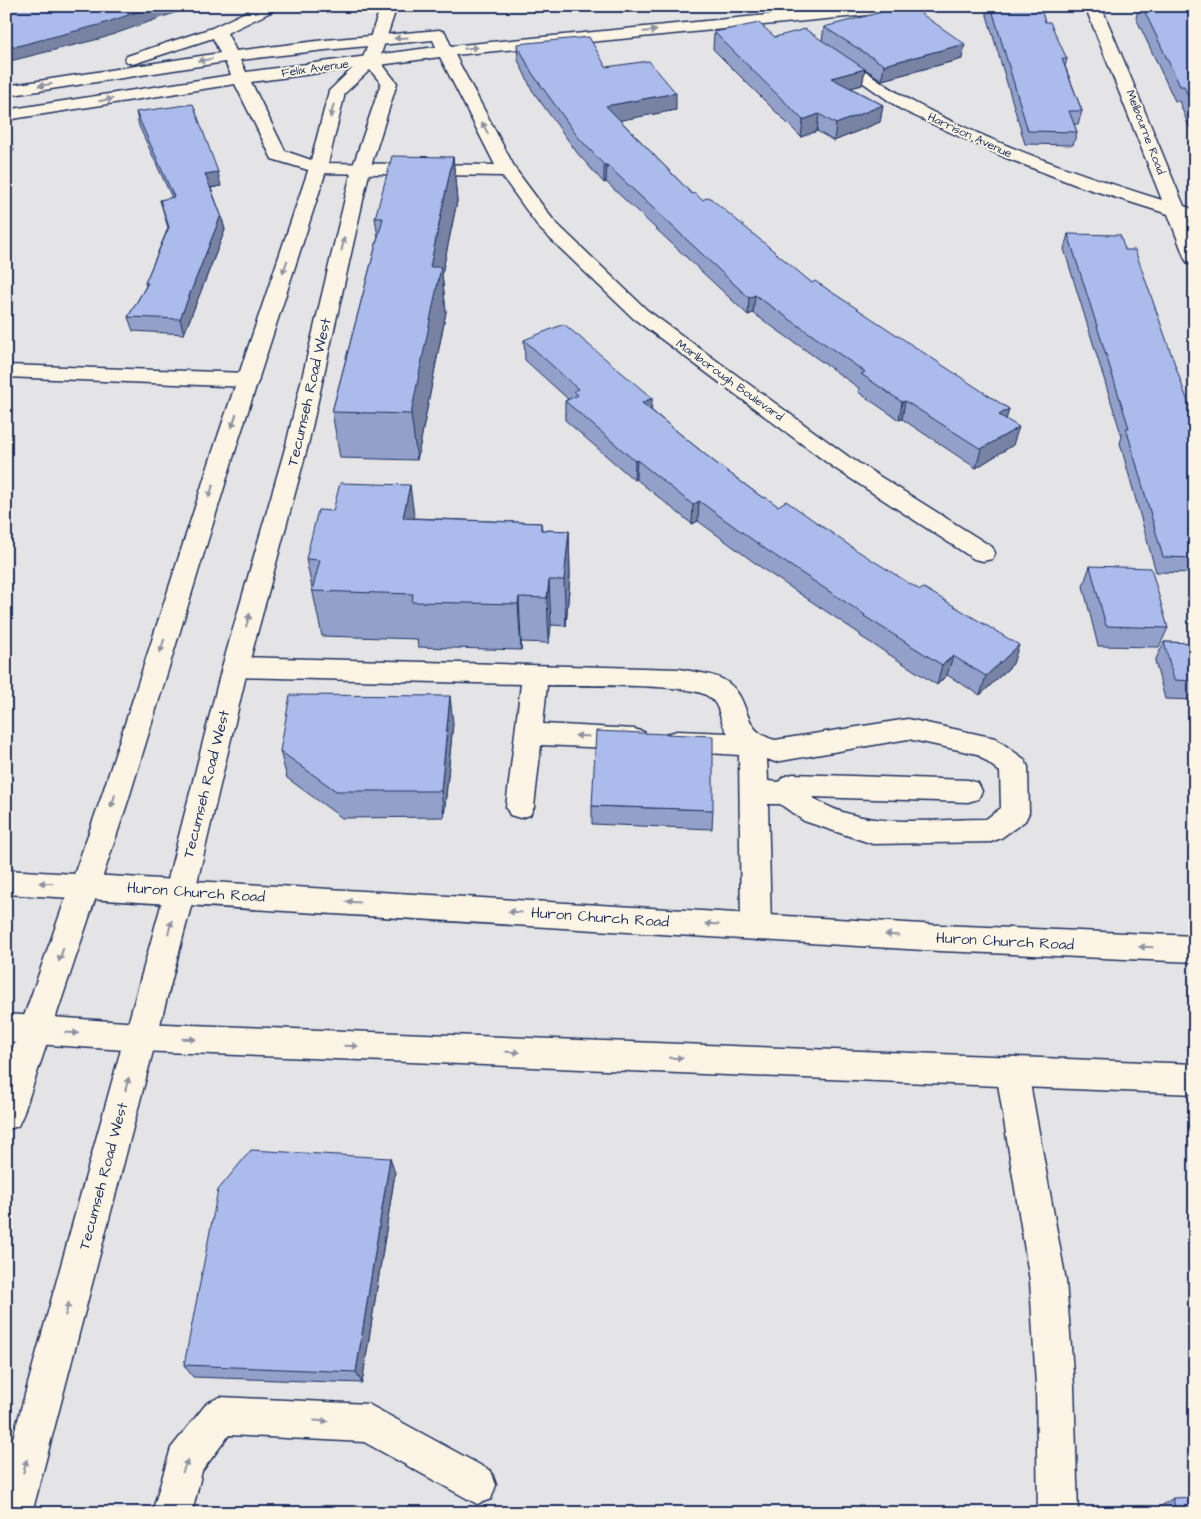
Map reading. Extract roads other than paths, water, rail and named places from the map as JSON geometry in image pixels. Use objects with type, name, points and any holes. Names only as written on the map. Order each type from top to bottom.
[{"type":"main road","points":[[271,6],[218,31],[278,155],[318,168],[507,172]]},
{"type":"main road","points":[[6,1115],[20,1029],[86,885],[318,168],[337,91],[371,60],[376,39],[389,6]]},
{"type":"main road","name":"Felix Avenue","points":[[6,91],[229,56],[376,39],[446,40],[625,33],[774,12],[909,6]]},
{"type":"main road","name":"Melbourne Road","points":[[1093,6],[1121,71],[1195,259]]},
{"type":"main road","points":[[774,12],[799,34]]},
{"type":"main road","points":[[621,15],[625,33]]},
{"type":"main road","name":"Felix Avenue","points":[[69,81],[218,31]]},
{"type":"main road","name":"Felix Avenue","points":[[6,115],[241,78],[371,60],[446,40]]},
{"type":"main road","name":"Marlborough Boulevard","points":[[446,40],[507,172],[547,225],[640,314],[841,462],[983,553]]},
{"type":"main road","name":"Harrison Avenue","points":[[815,45],[908,106],[993,146],[1082,181],[1177,212],[1195,216]]},
{"type":"main road","name":"Tecumseh Road West","points":[[12,1513],[180,891],[235,667],[297,445],[361,169],[389,83],[371,60]]},
{"type":"main road","points":[[6,371],[248,380]]},
{"type":"main road","points":[[235,667],[680,679],[713,686],[732,703],[735,723],[753,745],[756,926]]},
{"type":"main road","points":[[520,807],[535,676]]},
{"type":"main road","points":[[528,734],[753,745],[775,751],[908,729],[955,737],[985,745],[1014,767],[1015,813],[991,830],[873,832],[814,813],[786,793],[754,792]]},
{"type":"main road","points":[[786,793],[793,785],[968,791]]},
{"type":"main road","name":"Huron Church Road","points":[[6,882],[86,885],[940,938],[1195,950]]},
{"type":"main road","points":[[20,1029],[140,1038],[1195,1079]]},
{"type":"main road","points":[[1012,1072],[1048,1281],[1055,1386],[1058,1513]]},
{"type":"main road","points":[[172,1513],[185,1462],[220,1416],[368,1423],[477,1486]]}]
